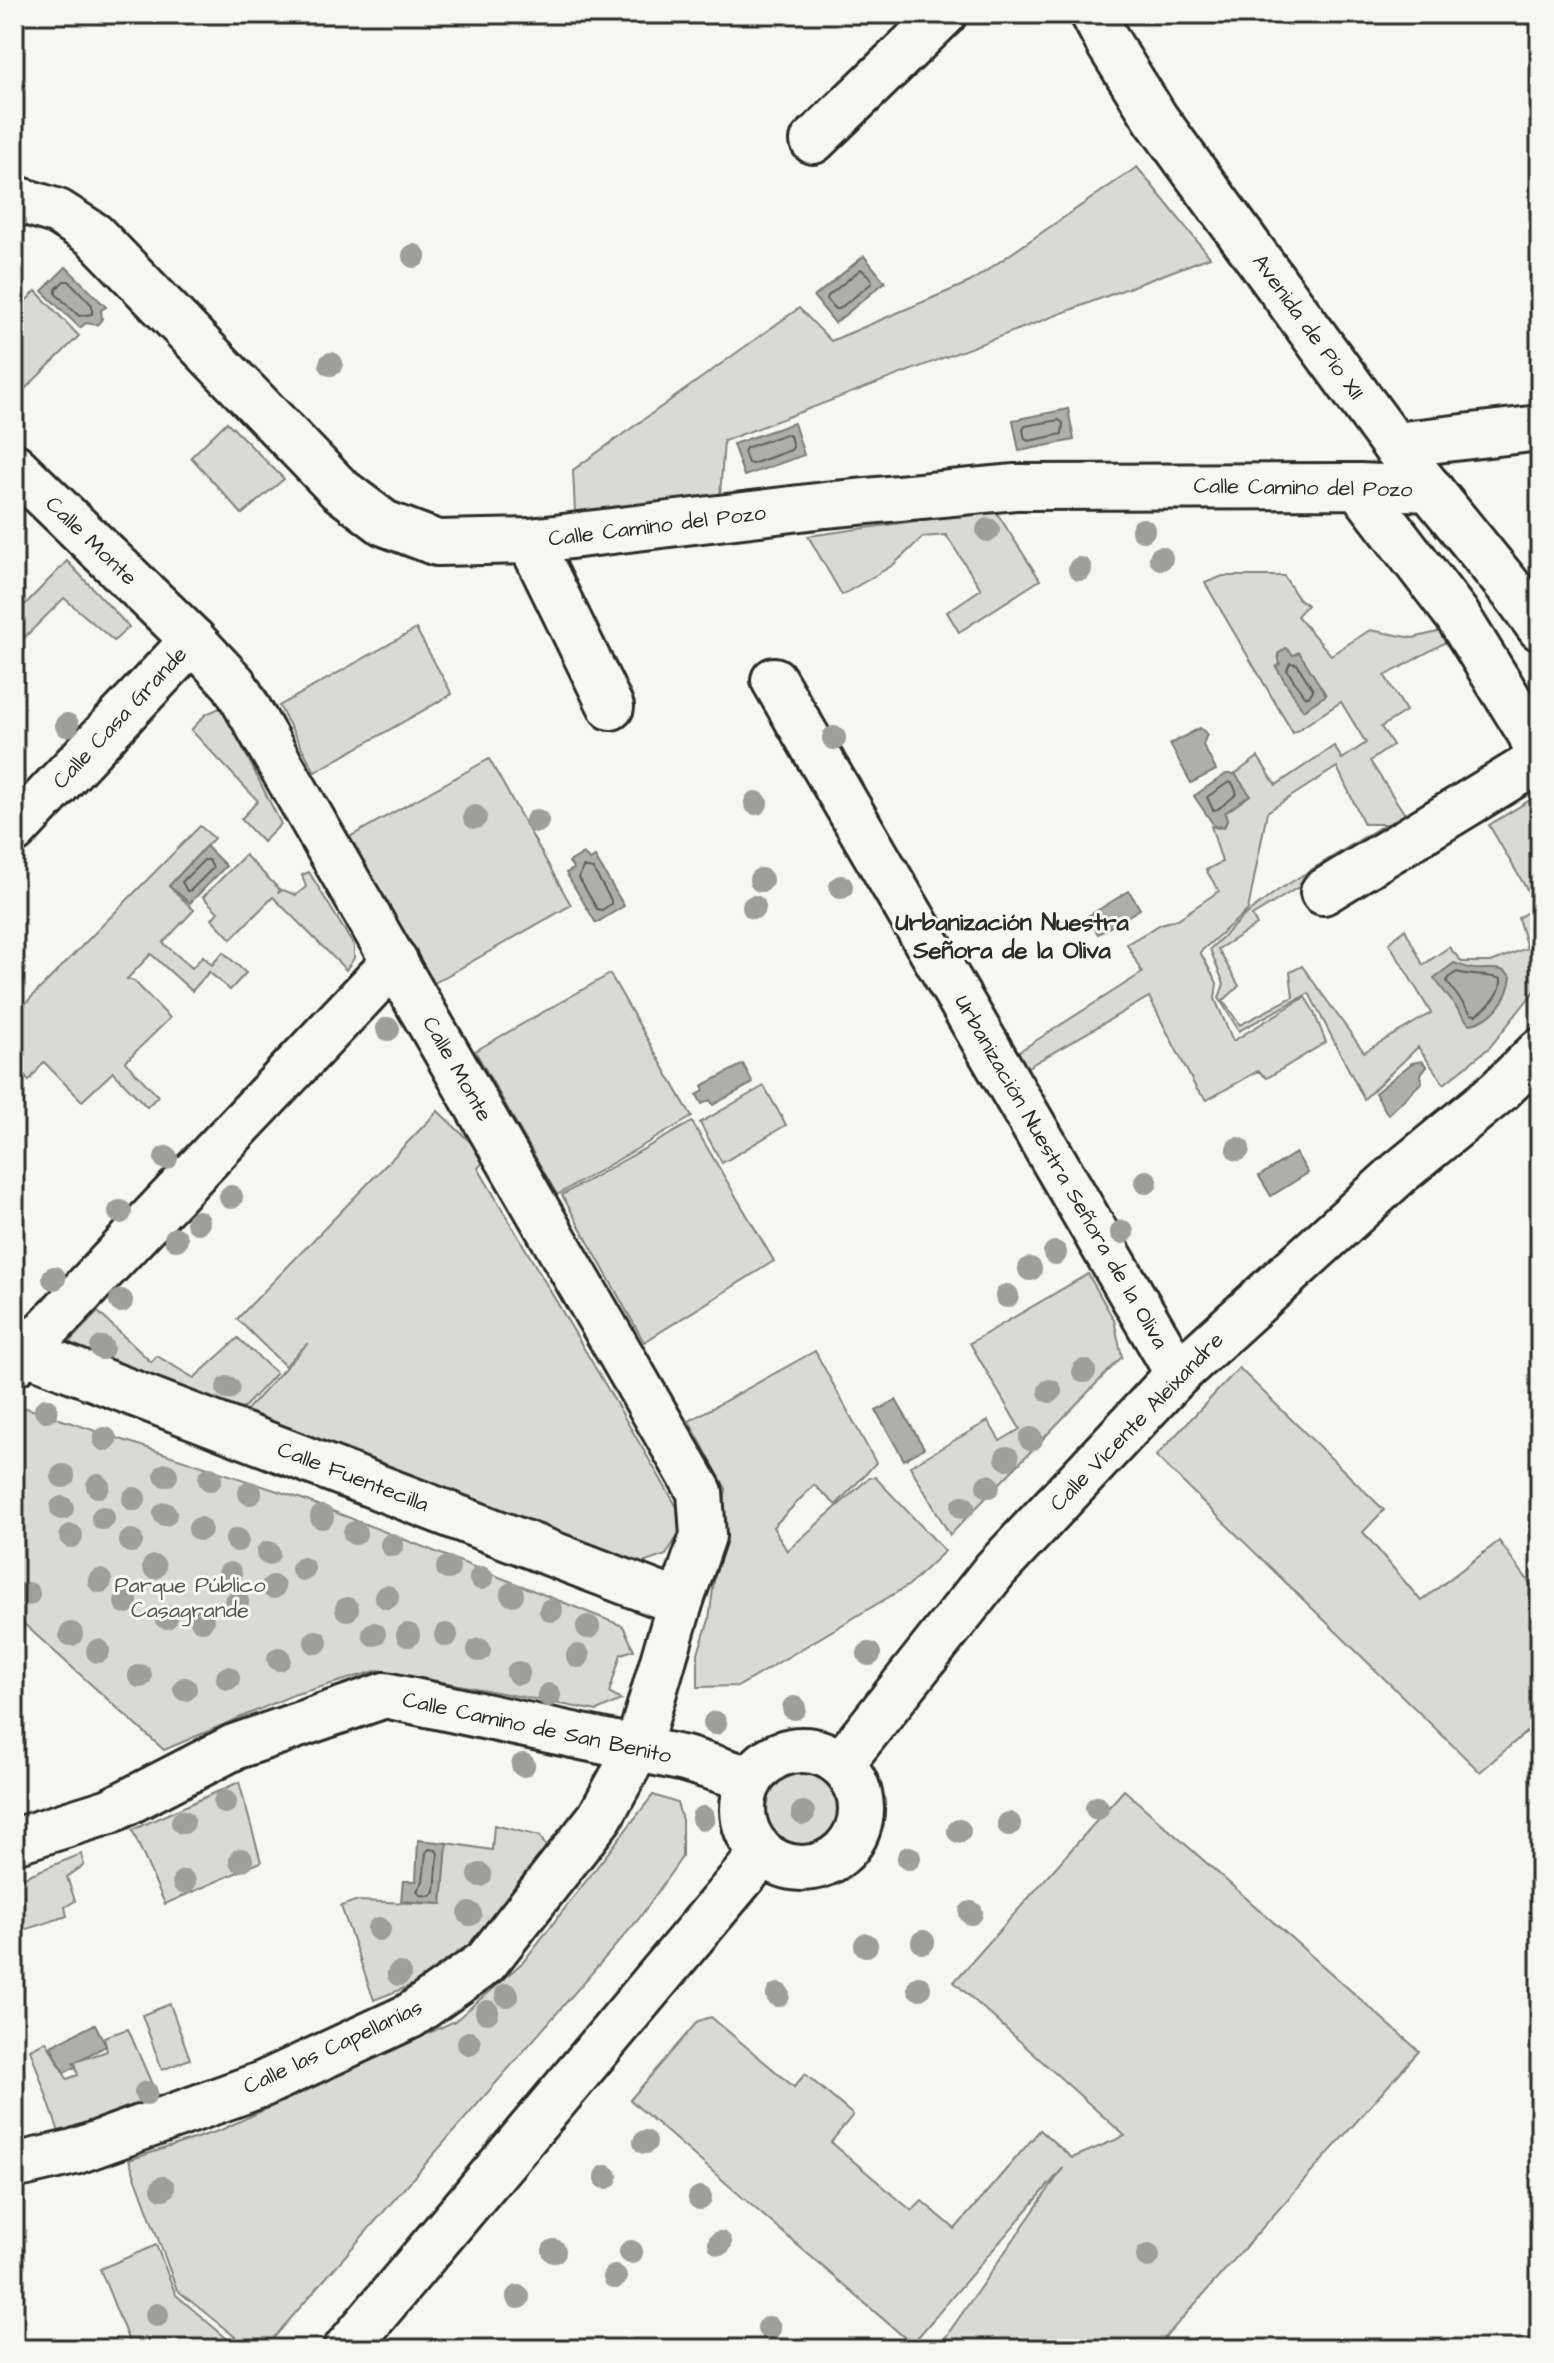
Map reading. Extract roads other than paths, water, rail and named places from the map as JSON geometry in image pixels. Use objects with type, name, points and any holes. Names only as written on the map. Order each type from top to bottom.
[{"type":"street","points":[[813,141],[944,14]]},
{"type":"street","name":"Avenida de Pío XII","points":[[1093,14],[1156,119],[1394,445],[1540,628]]},
{"type":"street","name":"Calle Camino del Pozo","points":[[14,198],[58,212],[94,235],[339,489],[384,523],[437,543],[530,541],[825,505],[1015,487],[1358,486],[1430,489]]},
{"type":"street","points":[[1394,445],[1540,428]]},
{"type":"street","name":"Calle Monte","points":[[14,466],[234,684],[700,1492],[703,1536],[637,1750]]},
{"type":"street","points":[[1323,892],[1531,765],[1537,753],[1531,735],[1457,615],[1358,486]]},
{"type":"street","points":[[530,541],[611,707]]},
{"type":"street","name":"Calle Casa Grande","points":[[14,831],[193,640]]},
{"type":"street","name":"Urbanización Nuestra Señora de la Oliva","points":[[774,680],[1178,1374]]},
{"type":"street","name":"Calle Fuentecilla","points":[[395,961],[20,1358],[680,1603]]},
{"type":"street","name":"Calle Vicente Aleixandre","points":[[841,1764],[995,1570],[1178,1374],[1399,1173],[1499,1091],[1540,1051]]},
{"type":"street","name":"Calle Camino de San Benito","points":[[14,1841],[110,1811],[234,1747],[385,1695],[699,1763],[750,1779]]},
{"type":"street","points":[[797,1749],[816,1750],[841,1764],[858,1788],[862,1806],[859,1826],[851,1843],[837,1857],[819,1867],[799,1869],[779,1864],[762,1854],[749,1838],[742,1819],[743,1798],[750,1779],[762,1764],[778,1754],[797,1749]]},
{"type":"street","name":"Calle las Capellanías","points":[[14,2166],[74,2152],[263,2084],[410,2016],[486,1962],[600,1817],[637,1750]]},
{"type":"street","points":[[346,2349],[762,1854]]},
{"type":"water","points":[[864,256],[885,282],[835,323],[814,297]]},
{"type":"water","points":[[66,267],[106,307],[101,310],[102,319],[97,325],[86,323],[80,328],[42,291]]},
{"type":"water","points":[[1068,409],[1074,440],[1019,451],[1013,420]]},
{"type":"water","points":[[794,423],[804,455],[744,476],[733,444]]},
{"type":"water","points":[[1286,648],[1293,655],[1299,652],[1326,695],[1303,710],[1276,667],[1280,664],[1278,654]]},
{"type":"water","points":[[1200,728],[1207,734],[1203,745],[1216,770],[1191,783],[1170,744]]},
{"type":"water","points":[[1226,774],[1235,774],[1250,795],[1225,813],[1227,821],[1224,826],[1215,827],[1194,796]]},
{"type":"water","points":[[206,846],[226,866],[190,903],[169,886]]},
{"type":"water","points":[[583,854],[590,860],[595,857],[624,906],[596,923],[566,873],[574,869],[569,862]]},
{"type":"water","points":[[1129,891],[1140,909],[1098,934],[1088,916]]},
{"type":"water","points":[[1454,963],[1473,969],[1498,969],[1511,977],[1498,1008],[1485,1019],[1469,1024],[1434,978]]},
{"type":"water","points":[[1422,1061],[1427,1067],[1421,1074],[1422,1082],[1388,1115],[1375,1093],[1412,1063]]},
{"type":"water","points":[[743,1064],[753,1083],[713,1105],[710,1100],[702,1104],[697,1095],[704,1091],[702,1086]]},
{"type":"water","points":[[1296,1153],[1308,1173],[1271,1196],[1259,1176]]},
{"type":"water","points":[[896,1400],[924,1448],[904,1460],[876,1411]]},
{"type":"water","points":[[418,1840],[447,1843],[442,1904],[401,1901],[403,1881],[416,1881]]},
{"type":"water","points":[[95,2024],[106,2046],[73,2063],[76,2067],[64,2073],[51,2046]]},
{"type":"district","name":"Urbanización Nuestra Señora de la Oliva","points":[[1012,937]]},
{"type":"park label","name":"Parque Público Casagrande","points":[[190,1598]]}]
